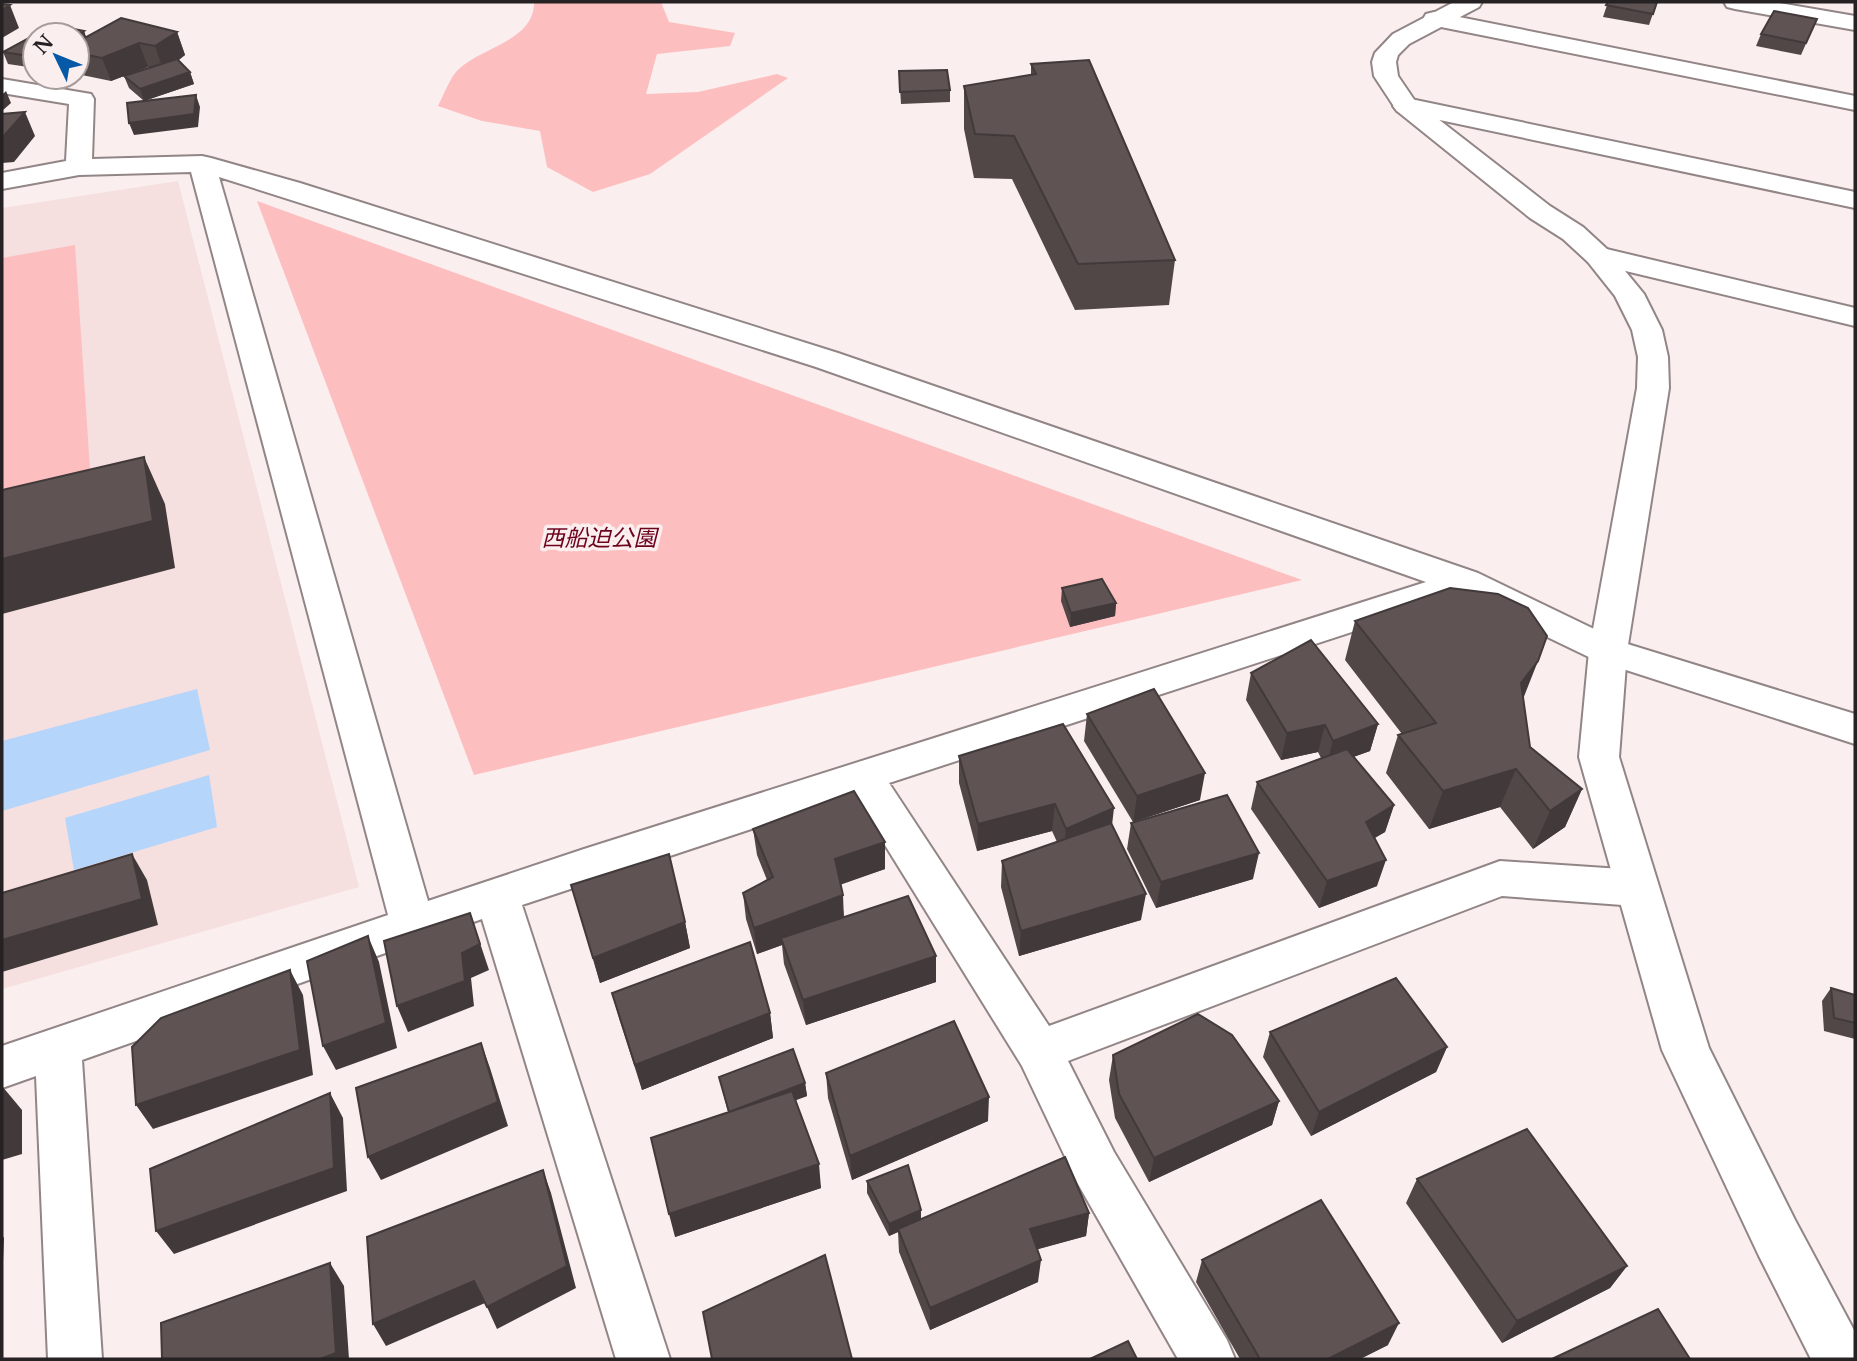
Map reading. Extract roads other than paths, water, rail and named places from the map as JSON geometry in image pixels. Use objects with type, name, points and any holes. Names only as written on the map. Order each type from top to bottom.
[{"type":"street","points":[[1471,2],[1434,19],[1401,39],[1387,53],[1384,62],[1386,76],[1405,106],[1540,212],[1573,233],[1598,256],[1629,293],[1647,330],[1653,357],[1653,388],[1608,651],[1599,757],[1686,1050],[1777,1238],[1840,1359]]},
{"type":"street","points":[[1735,2],[1855,23]]},
{"type":"street","points":[[1434,19],[1855,103]]},
{"type":"street","points":[[2,86],[82,99],[79,167]]},
{"type":"street","points":[[1405,106],[1855,200]]},
{"type":"street","points":[[202,164],[413,925]]},
{"type":"street","points":[[2,181],[79,167],[202,164],[290,189],[827,360],[1465,582],[1608,651],[1855,729]]},
{"type":"street","points":[[1598,256],[1855,317]]},
{"type":"street","points":[[2,1067],[497,896],[1465,582]]},
{"type":"street","points":[[863,776],[1039,1051],[1096,1168],[1208,1359]]},
{"type":"street","points":[[1039,1051],[1500,878],[1636,888]]},
{"type":"street","points":[[497,896],[643,1359]]},
{"type":"street","points":[[58,1049],[75,1359]]},
{"type":"water","points":[[197,689],[210,750],[2,811],[2,741]]},
{"type":"water","points":[[209,775],[217,827],[74,870],[65,818]]},
{"type":"park label","name":"西船迫公園","points":[[599,538]]}]
